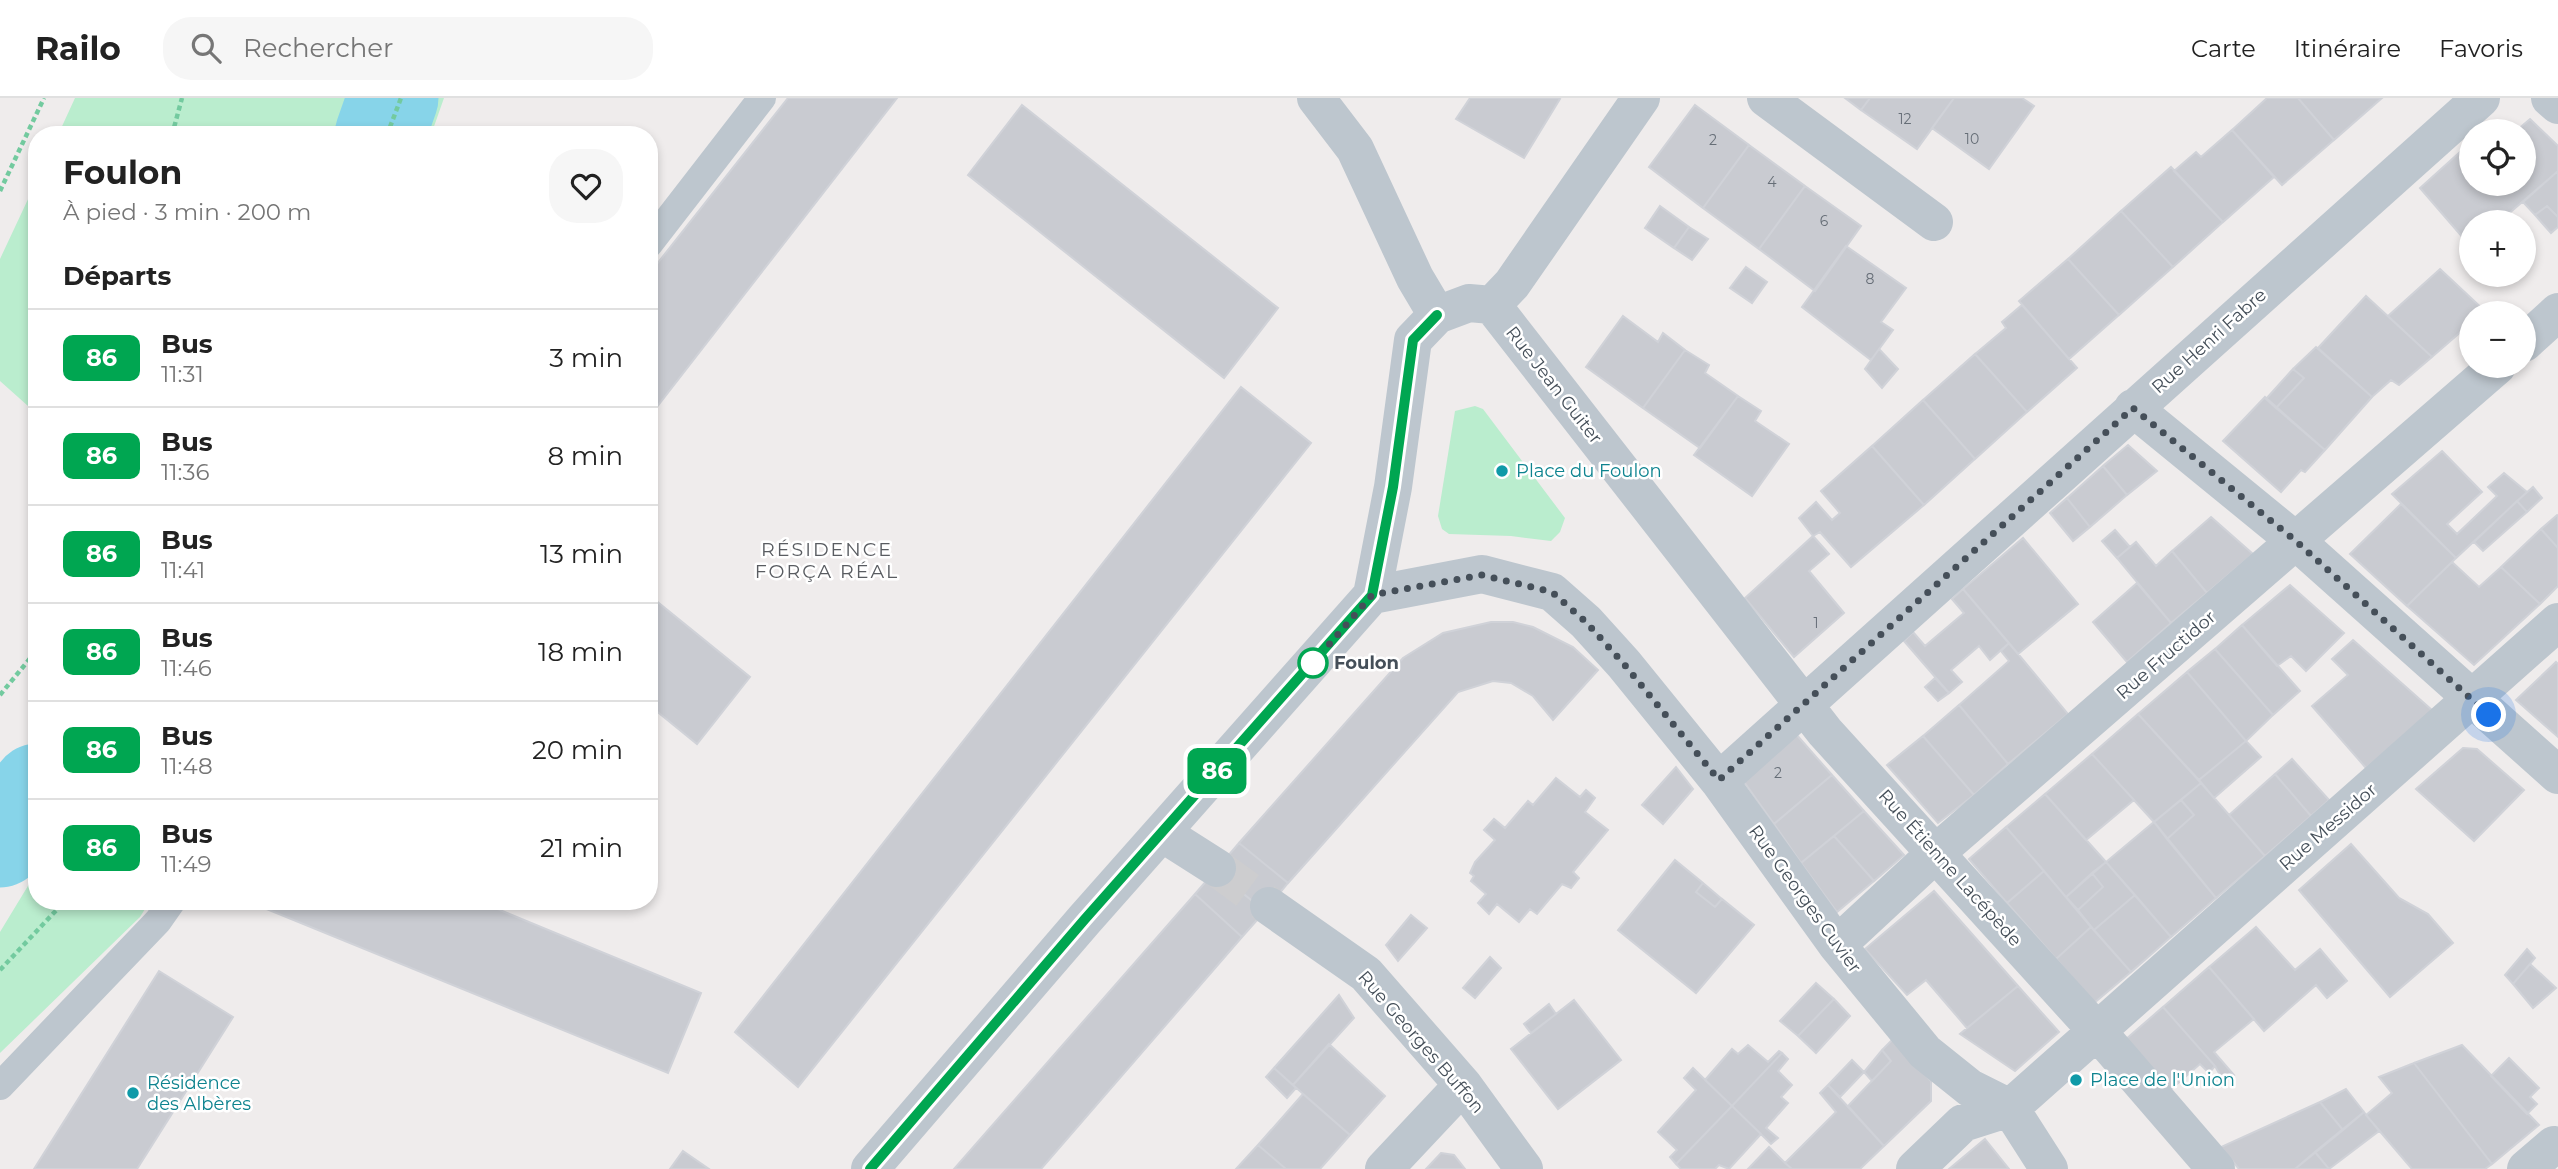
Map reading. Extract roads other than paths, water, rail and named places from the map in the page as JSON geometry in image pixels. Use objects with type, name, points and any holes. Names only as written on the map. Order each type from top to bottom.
[{"type":"street","points":[[1316,98],[1355,149],[1415,278],[1437,315]]},
{"type":"street","points":[[870,1169],[1372,595],[1393,487],[1413,340],[1437,315],[1469,303],[1492,305],[1512,284],[1641,98]]},
{"type":"street","points":[[1766,98],[1934,222]]},
{"type":"street","name":"Rue Henri Fabre","points":[[1719,780],[2481,98]]},
{"type":"street","points":[[2550,98],[2558,105]]},
{"type":"street","name":"Rue Jean Guiter","points":[[1492,305],[1804,706]]},
{"type":"street","points":[[2536,332],[2558,312]]},
{"type":"street","name":"Rue Fructidor","points":[[1836,945],[1937,852],[2483,378]]},
{"type":"street","points":[[2133,408],[2297,542],[2558,775]]},
{"type":"street","name":"Rue Georges Cuvier","points":[[1372,595],[1482,575],[1552,592],[1586,622],[1624,664],[1719,780],[1836,945],[1925,1052],[1970,1088],[2010,1108]]},
{"type":"street","name":"Rue Messidor","points":[[2096,1030],[2558,622]]},
{"type":"street","name":"Rue Étienne Lacépède","points":[[1804,706],[2096,1030]]},
{"type":"street","points":[[1162,833],[1217,868]]},
{"type":"street","name":"Rue Georges Buffon","points":[[1269,906],[1366,974],[1463,1085],[1524,1169]]},
{"type":"street","points":[[1915,1169],[1964,1123],[2010,1108],[2096,1030],[2206,1157]]},
{"type":"street","points":[[1384,1169],[1463,1085]]},
{"type":"street","points":[[2010,1108],[2049,1169]]},
{"type":"lane","points":[[658,232],[762,98]]},
{"type":"lane","points":[[0,1086],[166,910]]},
{"type":"waterway","points":[[383,126],[393,98]]},
{"type":"waterway","points":[[0,842],[28,802]]},
{"type":"tunnel","points":[[1217,868],[1269,906]]},
{"type":"place","name":"Place du Foulon","points":[[1502,471]]},
{"type":"place","name":"Foulon","points":[[1313,663]]},
{"type":"place","name":"Place de l'Union","points":[[2076,1080]]},
{"type":"place","name":"Résidence des Albères","points":[[133,1093]]},
{"type":"district","name":"RÉSIDENCE FORÇA RÉAL","points":[[827,560]]}]
